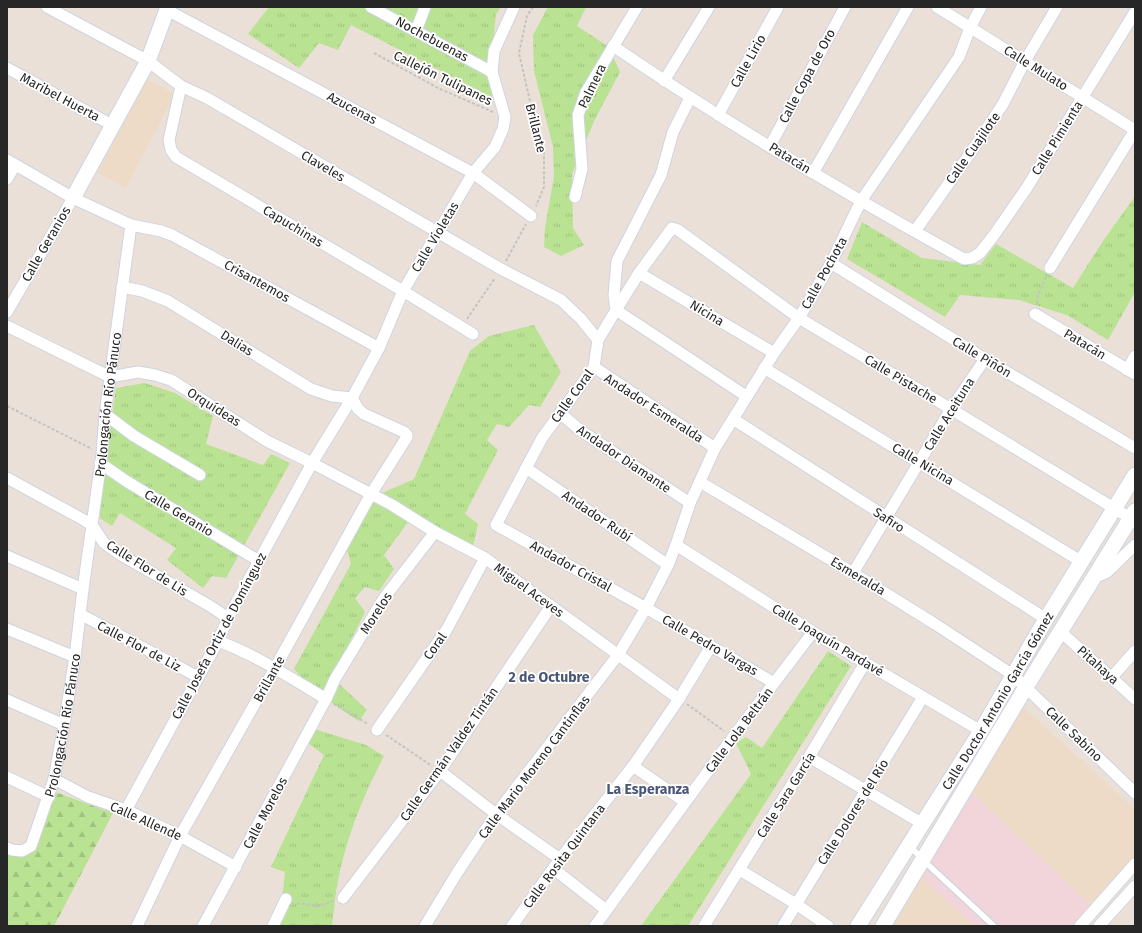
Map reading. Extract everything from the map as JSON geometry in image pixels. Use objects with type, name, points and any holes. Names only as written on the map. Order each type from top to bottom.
[{"type":"street","name":"Claveles","points":[[47,7],[148,61],[181,86],[207,98],[501,269],[561,300],[581,319],[598,340]]},
{"type":"street","name":"Nochebuenas","points":[[371,7],[492,72]]},
{"type":"street","points":[[416,31],[425,7]]},
{"type":"street","points":[[505,117],[492,72],[494,51],[514,7]]},
{"type":"street","name":"Palmera","points":[[575,197],[582,169],[578,115],[586,92],[637,7]]},
{"type":"street","points":[[664,81],[710,7]]},
{"type":"street","name":"Calle Lirio","points":[[718,115],[778,7]]},
{"type":"street","name":"Calle Copa de Oro","points":[[770,146],[845,7]]},
{"type":"street","points":[[813,173],[908,7]]},
{"type":"street","name":"Calle Mulato","points":[[937,7],[1135,130]]},
{"type":"street","name":"Calle Pochota","points":[[676,545],[690,503],[715,448],[764,368],[799,318],[831,263],[861,201],[958,57],[970,28],[981,7]]},
{"type":"street","name":"Calle Cuajilote","points":[[915,231],[1004,104],[1024,61],[1057,7]]},
{"type":"street","points":[[73,198],[148,61],[168,8]]},
{"type":"street","name":"Azucenas","points":[[168,8],[473,173],[531,216]]},
{"type":"street","name":"Calle Pimienta","points":[[972,258],[980,253],[994,235],[1026,188],[1135,12]]},
{"type":"street","name":"Patacán","points":[[613,46],[690,98],[813,173],[964,259],[972,258]]},
{"type":"street","name":"Maribel Huerta","points":[[7,68],[112,125]]},
{"type":"street","name":"Capuchinas","points":[[181,86],[169,140],[171,150],[176,157],[403,291],[472,334]]},
{"type":"street","points":[[690,98],[673,132],[661,175],[617,261],[614,295],[616,310],[746,396]]},
{"type":"street","name":"Calle Violetas","points":[[312,463],[352,398],[379,348],[403,291],[473,173],[495,146],[503,129],[505,117]]},
{"type":"street","points":[[1050,268],[1135,130]]},
{"type":"street","points":[[7,179],[11,163],[73,198],[131,225]]},
{"type":"street","name":"Calle Geranios","points":[[7,312],[73,198]]},
{"type":"street","name":"Prolongación Río Pánuco","points":[[7,848],[22,851],[30,846],[49,797],[54,779],[75,657],[101,459],[105,414],[131,225]]},
{"type":"street","name":"Crisantemos","points":[[131,225],[161,231],[172,235],[379,348]]},
{"type":"street","name":"Calle Coral","points":[[496,525],[542,438],[594,367],[598,340],[639,273],[672,228]]},
{"type":"street","name":"Calle Pistache","points":[[672,228],[678,230],[799,318],[1115,509],[1133,517]]},
{"type":"street","name":"Calle Piñón","points":[[831,263],[984,359],[1135,448]]},
{"type":"street","name":"Nicina","points":[[639,273],[774,353]]},
{"type":"street","name":"Dalias","points":[[122,286],[168,300],[311,389],[332,396],[352,398]]},
{"type":"street","name":"Patacán","points":[[1035,314],[1131,372]]},
{"type":"street","points":[[7,326],[110,377]]},
{"type":"street","points":[[1131,372],[1135,356]]},
{"type":"street","name":"Calle Aceituna","points":[[853,573],[951,409],[984,359]]},
{"type":"street","name":"Andador Esmeralda","points":[[594,367],[715,448]]},
{"type":"street","name":"Calle Nicina","points":[[764,368],[1082,562]]},
{"type":"street","name":"Orquídeas","points":[[110,377],[138,372],[171,380],[267,441],[312,463]]},
{"type":"street","name":"Brillante","points":[[136,926],[180,836],[370,494],[407,437],[404,432],[364,414],[358,409],[352,398]]},
{"type":"street","name":"Andador Diamante","points":[[560,413],[580,430],[690,503]]},
{"type":"street","points":[[105,414],[134,436],[200,474]]},
{"type":"street","name":"Safiro","points":[[733,418],[886,518],[1046,619]]},
{"type":"street","name":"Calle Geranio","points":[[101,459],[126,481],[259,561]]},
{"type":"street","name":"Miguel Aceves","points":[[312,463],[370,494],[435,532],[485,558],[679,699]]},
{"type":"street","name":"Calle Josefa Ortiz de Domínguez","points":[[126,810],[218,641],[228,618],[312,463]]},
{"type":"street","name":"Andador Rubí","points":[[526,468],[668,565]]},
{"type":"street","name":"Calle Doctor Antonio García Gómez","points":[[858,926],[981,731],[1046,619],[1135,475]]},
{"type":"street","name":"Calle Flor de Lis","points":[[7,478],[92,526],[104,543],[121,555],[210,606],[228,618]]},
{"type":"street","name":"Esmeralda","points":[[700,482],[853,573],[935,624],[1013,676]]},
{"type":"street","name":"Calle Doctor Antonio García Gómez","points":[[883,926],[1092,579],[1133,517]]},
{"type":"street","name":"Andador Cristal","points":[[496,525],[646,608]]},
{"type":"street","name":"Morelos","points":[[326,699],[335,679],[384,598],[435,532]]},
{"type":"street","name":"Calle Mario Moreno Cantinflas","points":[[425,926],[457,873],[496,814],[618,655],[646,608],[668,565],[676,545]]},
{"type":"street","name":"Calle Joaquín Pardavé","points":[[676,545],[813,632],[981,731]]},
{"type":"street","points":[[1092,579],[1107,572],[1135,545]]},
{"type":"street","points":[[7,556],[83,589]]},
{"type":"street","name":"Coral","points":[[377,730],[447,629],[485,558]]},
{"type":"street","name":"Calle Germán Valdez Tintán","points":[[343,898],[440,771],[551,606]]},
{"type":"street","name":"Calle Pedro Vargas","points":[[646,608],[774,683]]},
{"type":"street","name":"Calle Flor de Liz","points":[[80,614],[198,678]]},
{"type":"street","points":[[7,629],[75,657]]},
{"type":"street","name":"Calle Lola Beltrán","points":[[595,926],[733,737],[813,632]]},
{"type":"street","name":"Pitahaya","points":[[1061,632],[1135,699]]},
{"type":"street","points":[[218,641],[274,668],[326,699]]},
{"type":"street","name":"Calle Rosita Quintana","points":[[512,926],[560,859],[633,766],[679,699],[711,646]]},
{"type":"street","points":[[1112,677],[1135,651]]},
{"type":"street","name":"Calle Sara García","points":[[704,926],[740,870],[865,663]]},
{"type":"street","name":"Calle Sabino","points":[[1013,676],[1135,792]]},
{"type":"street","name":"Calle Dolores del Río","points":[[783,926],[923,697]]},
{"type":"street","name":"Calle Morelos","points":[[203,926],[326,699]]},
{"type":"street","points":[[7,700],[64,724]]},
{"type":"street","points":[[809,757],[923,824]]},
{"type":"street","points":[[633,766],[685,802]]},
{"type":"street","points":[[440,771],[496,814],[560,859]]},
{"type":"street","points":[[7,777],[49,797]]},
{"type":"street","name":"Calle Allende","points":[[54,779],[88,797],[126,810],[180,836],[236,867]]},
{"type":"street","points":[[1080,926],[1135,864]]},
{"type":"street","points":[[554,869],[606,910]]},
{"type":"street","points":[[740,870],[796,904],[828,926]]},
{"type":"street","points":[[1099,926],[1135,886]]},
{"type":"street","points":[[273,926],[286,899]]},
{"type":"lane","points":[[910,845],[923,860],[994,926]]},
{"type":"path","name":"Brillante","points":[[461,326],[501,269],[531,216],[544,187],[544,153],[529,97],[520,53],[527,16],[533,7]]},
{"type":"path","name":"Callejón Tulipanes","points":[[374,53],[438,88],[505,117]]},
{"type":"path","points":[[1035,314],[1038,294],[1050,268]]},
{"type":"path","points":[[7,406],[101,459]]},
{"type":"path","points":[[679,699],[733,737]]},
{"type":"path","points":[[286,899],[299,904],[319,906],[343,898]]},
{"type":"shaded area","points":[[147,79],[175,94],[126,188],[97,173]]},
{"type":"shaded area","points":[[1023,707],[1135,809],[1135,857],[1091,906],[971,792]]},
{"type":"shaded area","points":[[971,792],[1091,906],[1072,926],[975,926],[921,877]]},
{"type":"shaded area","points":[[921,877],[975,926],[890,926]]},
{"type":"green space","points":[[269,7],[501,7],[496,14],[492,52],[492,97],[351,25],[338,50],[319,43],[299,68],[248,34]]},
{"type":"green space","points":[[548,7],[586,7],[577,26],[609,47],[620,72],[595,119],[572,174],[573,228],[584,245],[561,256],[544,247],[545,228],[554,176],[553,147],[534,71],[533,35]]},
{"type":"green space","points":[[1135,193],[1135,292],[1108,340],[1067,315],[1019,300],[960,295],[945,317],[847,259],[862,222],[922,258],[980,265],[996,244],[1073,288],[1103,241],[1133,199]]},
{"type":"green space","points":[[534,325],[561,372],[540,407],[529,405],[509,427],[497,424],[487,440],[498,450],[465,514],[478,524],[473,547],[414,514],[384,555],[394,569],[379,591],[365,587],[355,598],[365,612],[332,677],[367,710],[359,721],[341,710],[309,684],[294,669],[351,564],[347,550],[371,498],[414,479],[470,351],[489,336]]},
{"type":"green space","points":[[145,383],[175,393],[213,416],[206,444],[263,465],[271,454],[290,463],[226,578],[212,576],[203,588],[167,560],[176,548],[120,513],[112,526],[98,517],[116,388]]},
{"type":"green space","points":[[828,651],[851,666],[688,926],[641,926],[751,774],[736,743],[746,737],[762,748]]},
{"type":"green space","points":[[314,729],[366,745],[384,756],[369,786],[346,848],[337,886],[332,926],[277,926],[280,919],[285,872],[271,867],[324,755],[305,741]]},
{"type":"green space","points":[[44,788],[113,813],[54,926],[7,926],[7,854],[27,848]]},
{"type":"district","name":"2 de Octubre","points":[[549,677]]},
{"type":"district","name":"La Esperanza","points":[[648,789]]}]
